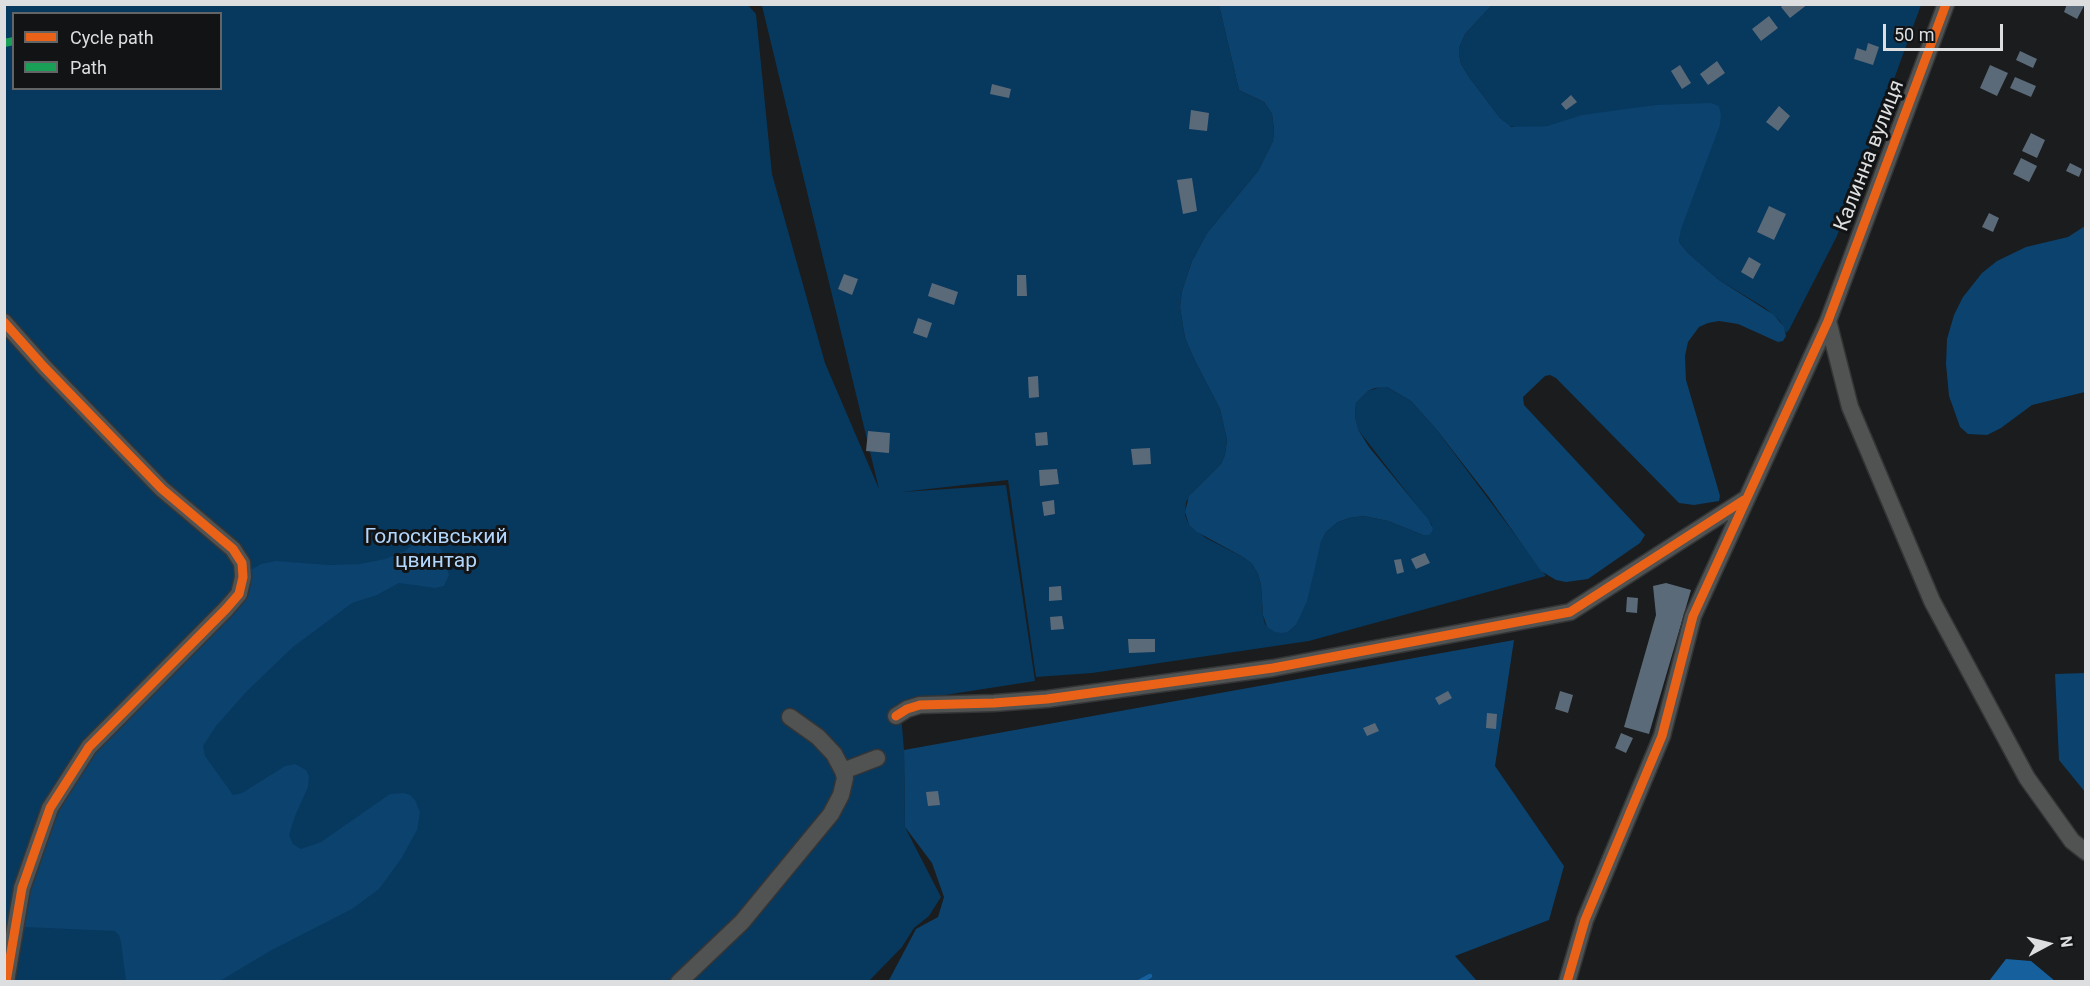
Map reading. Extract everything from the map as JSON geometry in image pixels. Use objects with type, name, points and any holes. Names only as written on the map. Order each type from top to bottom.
[{"type":"street","name":"Калинна вулиця","points":[[1567,981],[1585,920],[1662,736],[1693,616],[1744,500],[1828,321],[1946,4]]},
{"type":"street","points":[[1828,321],[1850,407],[1932,601],[2027,778],[2072,842],[2085,852]]},
{"type":"street","points":[[4,322],[44,367],[162,489],[233,549],[242,563],[243,577],[239,594],[226,609],[89,747],[50,808],[22,888],[6,981]]},
{"type":"street","points":[[896,717],[920,705],[986,704],[1047,699],[1273,668],[1570,612],[1744,500]]},
{"type":"street","points":[[679,981],[742,922],[831,814],[844,787],[843,771],[834,754],[818,737],[790,717]]},
{"type":"street","points":[[843,771],[877,758]]},
{"type":"green space","name":"Голосківський цвинтар","points":[[765,4],[1219,5],[1239,90],[1264,102],[1272,114],[1274,129],[1273,141],[1258,171],[1207,233],[1192,261],[1182,291],[1180,307],[1185,338],[1220,409],[1227,440],[1221,464],[1186,502],[1185,515],[1189,525],[1206,538],[1252,564],[1261,585],[1265,624],[1267,627],[1288,632],[1296,625],[1321,542],[1326,532],[1338,522],[1364,516],[1388,521],[1423,535],[1432,532],[1432,525],[1359,431],[1355,417],[1356,403],[1368,391],[1387,387],[1411,401],[1436,429],[1546,576],[1309,641],[1092,673],[1036,677],[1008,480],[902,492],[1006,485],[1035,681],[900,702],[904,750],[905,827],[941,897],[929,916],[914,928],[902,947],[869,981],[5,982],[5,5],[748,5],[756,14],[772,174],[825,363],[879,489],[762,6]]},
{"type":"green space","points":[[1219,5],[1492,5],[1465,34],[1459,54],[1461,64],[1469,77],[1500,118],[1511,127],[1547,126],[1582,115],[1655,105],[1711,103],[1719,106],[1720,125],[1681,229],[1679,242],[1719,280],[1774,315],[1784,327],[1786,336],[1783,341],[1778,342],[1738,324],[1719,321],[1699,327],[1688,342],[1685,356],[1686,380],[1720,496],[1719,501],[1694,505],[1679,503],[1556,378],[1550,375],[1545,376],[1523,397],[1524,405],[1645,535],[1640,543],[1588,579],[1566,582],[1556,580],[1541,571],[1488,496],[1411,401],[1387,387],[1375,388],[1368,391],[1356,403],[1355,417],[1359,431],[1369,447],[1428,519],[1433,528],[1432,532],[1429,535],[1423,535],[1388,521],[1364,516],[1338,522],[1326,532],[1321,542],[1307,601],[1296,625],[1288,632],[1282,633],[1267,627],[1263,615],[1261,585],[1252,564],[1197,532],[1189,525],[1185,512],[1189,496],[1221,464],[1227,440],[1220,409],[1185,338],[1180,307],[1182,291],[1192,261],[1207,233],[1258,171],[1273,141],[1274,129],[1272,114],[1264,102],[1239,90]]},
{"type":"green space","points":[[1492,5],[1921,5],[1837,236],[1786,333],[1780,321],[1765,308],[1719,280],[1679,242],[1693,105],[1655,105],[1547,126],[1521,128],[1508,126],[1469,77],[1461,64],[1459,54],[1465,34]]},
{"type":"green space","points":[[2085,226],[2085,392],[2032,405],[2001,428],[1987,435],[1968,434],[1960,427],[1949,396],[1946,364],[1947,339],[1954,315],[1963,297],[1982,273],[1997,261],[2026,247],[2068,237]]},
{"type":"green space","points":[[426,534],[435,540],[443,553],[449,575],[444,586],[435,588],[399,583],[377,595],[352,603],[293,647],[247,691],[216,726],[203,746],[205,756],[233,795],[242,793],[285,766],[295,764],[306,770],[309,776],[308,787],[289,835],[293,844],[301,849],[321,842],[390,794],[410,795],[420,812],[417,830],[401,859],[379,889],[352,909],[270,951],[220,981],[126,981],[121,942],[115,931],[24,927],[27,890],[55,811],[94,751],[249,571],[261,564],[276,561],[329,565],[360,564],[385,559],[405,551]]},
{"type":"green space","points":[[1514,640],[1495,766],[1564,866],[1549,920],[1455,956],[1477,981],[888,982],[916,929],[938,917],[944,897],[932,863],[905,827],[904,750]]},
{"type":"green space","points":[[2086,673],[2085,792],[2059,760],[2055,674]]},
{"type":"shaded area","points":[[2006,959],[2031,961],[2055,981],[1989,981]]},
{"type":"building","points":[[1784,4],[1808,4],[1790,18],[1781,7]]},
{"type":"building","points":[[2067,4],[2085,4],[2077,19],[2064,12]]},
{"type":"building","points":[[1769,16],[1778,28],[1761,41],[1752,29]]},
{"type":"building","points":[[1868,43],[1879,47],[1873,65],[1854,59],[1857,48],[1866,51]]},
{"type":"building","points":[[2020,51],[2037,59],[2033,68],[2016,60]]},
{"type":"building","points":[[1717,61],[1725,73],[1708,85],[1700,74]]},
{"type":"building","points":[[1680,65],[1691,83],[1682,89],[1671,71]]},
{"type":"building","points":[[1990,65],[2008,73],[1997,96],[1980,88]]},
{"type":"building","points":[[2015,77],[2036,86],[2031,97],[2010,88]]},
{"type":"building","points":[[992,84],[1011,89],[1009,98],[990,94]]},
{"type":"building","points":[[1571,95],[1577,102],[1566,110],[1561,104]]},
{"type":"building","points":[[1779,106],[1790,116],[1778,131],[1766,122]]},
{"type":"building","points":[[1191,110],[1209,113],[1207,131],[1189,129]]},
{"type":"building","points":[[2031,133],[2045,140],[2037,158],[2022,151]]},
{"type":"building","points":[[2021,158],[2037,166],[2029,182],[2013,174]]},
{"type":"building","points":[[2070,163],[2082,169],[2079,177],[2066,171]]},
{"type":"building","points":[[1192,178],[1197,211],[1183,214],[1177,180]]},
{"type":"building","points":[[1769,206],[1786,214],[1774,240],[1757,232]]},
{"type":"building","points":[[1989,213],[1999,218],[1993,232],[1982,227]]},
{"type":"building","points":[[1749,257],[1761,264],[1753,279],[1741,272]]},
{"type":"building","points":[[844,274],[858,279],[852,295],[838,289]]},
{"type":"building","points":[[1017,275],[1026,275],[1027,296],[1017,296]]},
{"type":"building","points":[[932,283],[958,292],[954,305],[928,296]]},
{"type":"building","points":[[918,318],[932,323],[927,338],[913,333]]},
{"type":"building","points":[[1038,376],[1039,397],[1029,398],[1028,377]]},
{"type":"building","points":[[868,431],[890,433],[889,453],[866,451]]},
{"type":"building","points":[[1047,432],[1048,445],[1036,446],[1035,433]]},
{"type":"building","points":[[1150,448],[1151,464],[1133,465],[1131,449]]},
{"type":"building","points":[[1057,469],[1059,484],[1040,486],[1039,470]]},
{"type":"building","points":[[1054,500],[1055,514],[1044,516],[1042,502]]},
{"type":"building","points":[[1425,553],[1430,563],[1416,569],[1411,559]]},
{"type":"building","points":[[1401,559],[1404,572],[1397,574],[1394,560]]},
{"type":"building","points":[[1666,583],[1691,590],[1649,734],[1624,727],[1656,615],[1653,586]]},
{"type":"building","points":[[1061,586],[1062,600],[1049,601],[1049,587]]},
{"type":"building","points":[[1627,597],[1638,598],[1637,613],[1626,612]]},
{"type":"building","points":[[1062,616],[1064,629],[1051,630],[1050,617]]},
{"type":"building","points":[[1128,639],[1155,639],[1155,652],[1129,653]]},
{"type":"building","points":[[1448,691],[1452,698],[1439,705],[1435,698]]},
{"type":"building","points":[[1560,691],[1573,695],[1568,713],[1555,709]]},
{"type":"building","points":[[1487,713],[1497,714],[1496,729],[1486,728]]},
{"type":"building","points":[[1375,723],[1379,731],[1367,736],[1363,728]]},
{"type":"building","points":[[1621,733],[1633,738],[1626,753],[1615,748]]},
{"type":"building","points":[[938,791],[940,805],[928,806],[926,792]]},
{"type":"waterway","points":[[1139,982],[1150,976]]},
{"type":"marked path","points":[[4,43],[12,41]]},
{"type":"cycle path","points":[[1567,982],[1585,920],[1662,736],[1693,616],[1828,321],[1946,4]]},
{"type":"cycle path","points":[[4,322],[44,367],[162,489],[233,549],[242,563],[243,577],[239,594],[226,609],[89,747],[50,808],[22,888],[6,982]]},
{"type":"cycle path","points":[[896,716],[920,705],[1047,699],[1273,668],[1570,612],[1744,500]]}]
